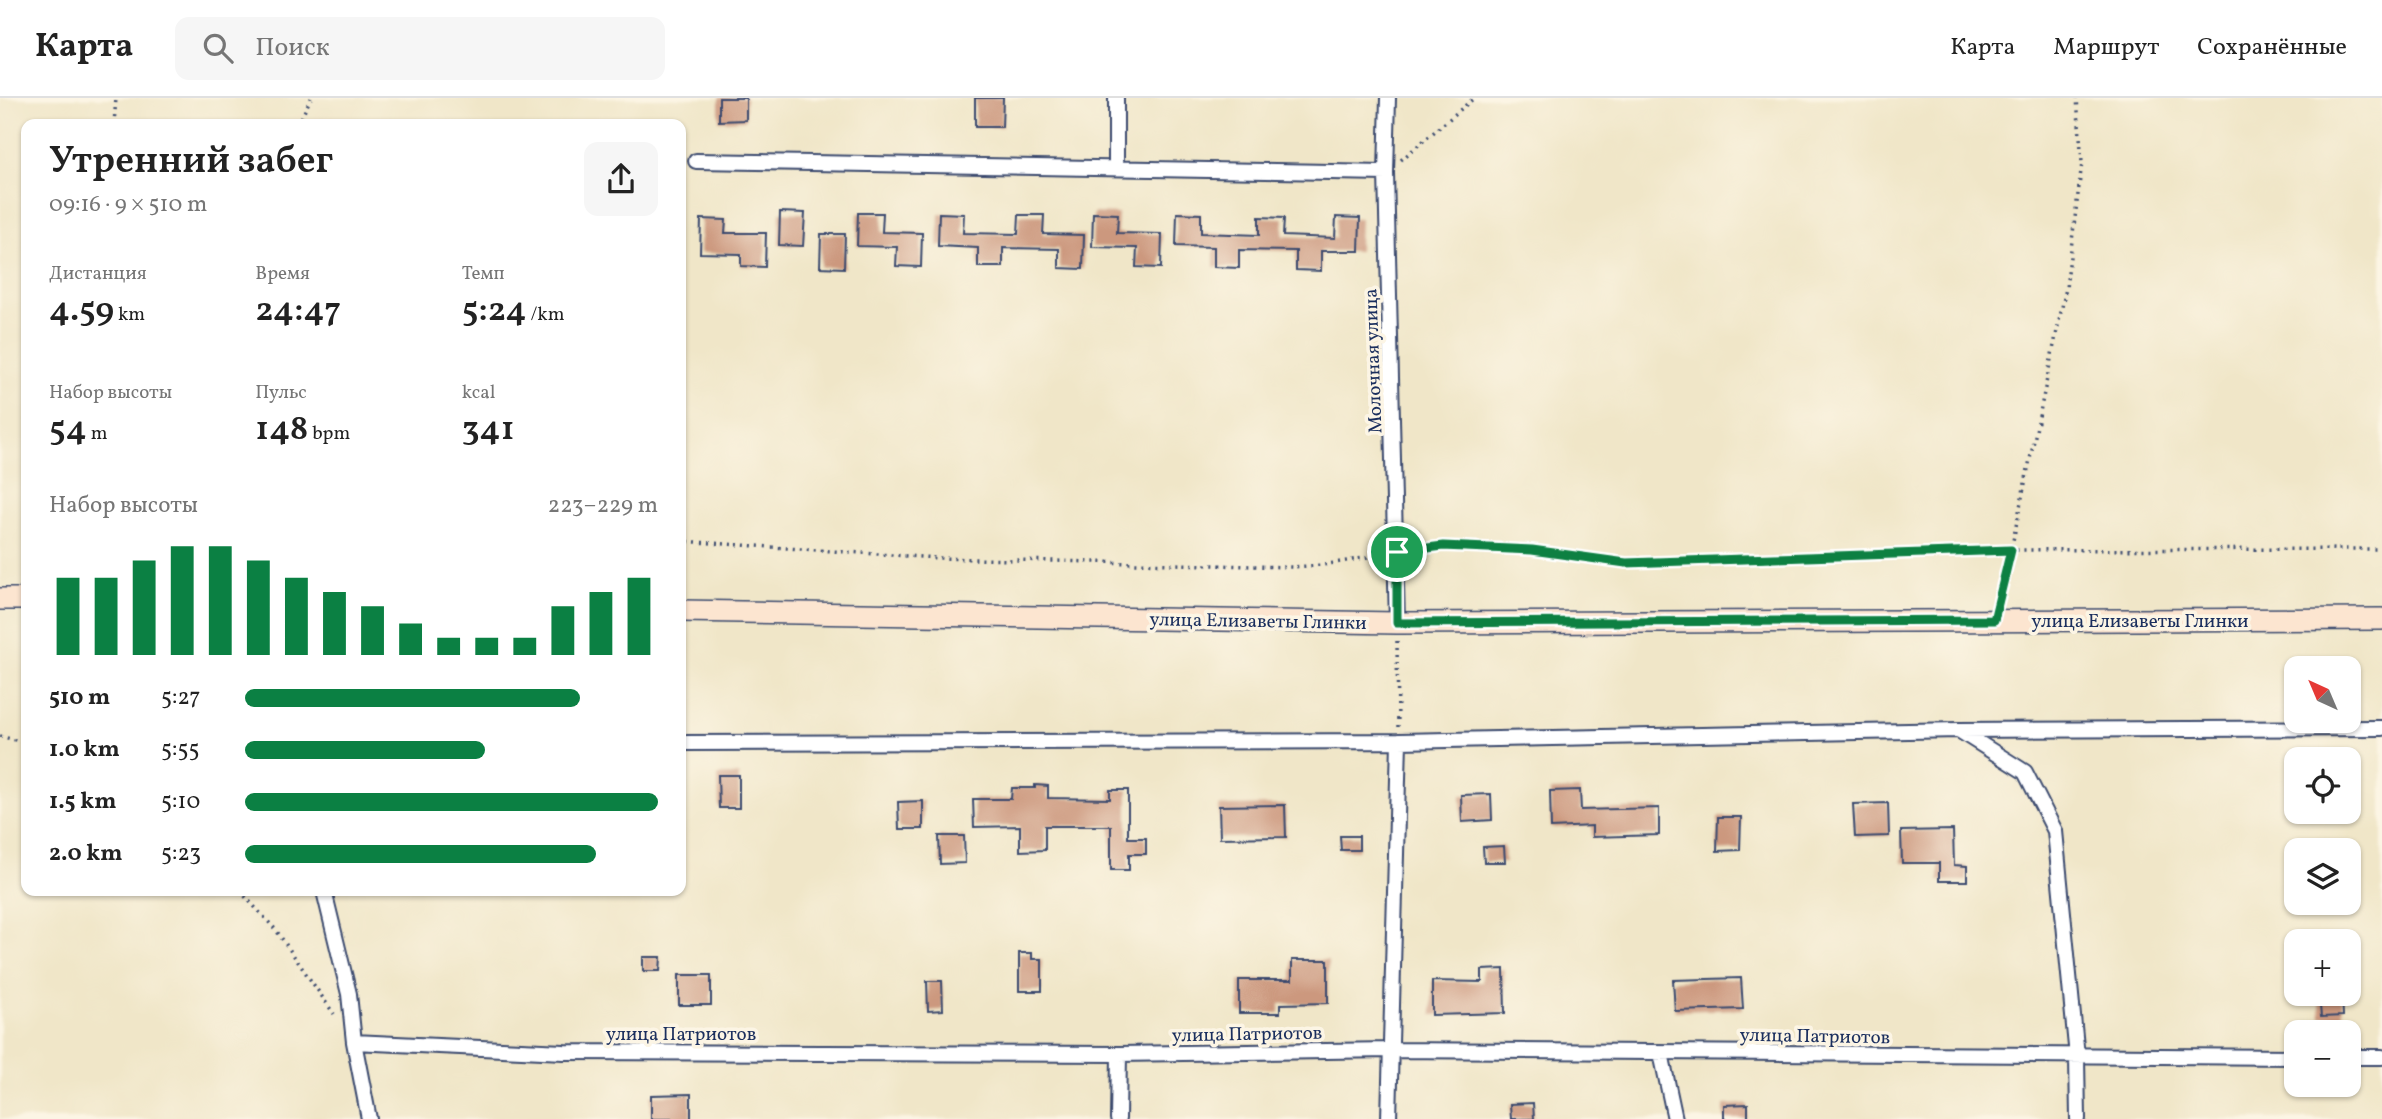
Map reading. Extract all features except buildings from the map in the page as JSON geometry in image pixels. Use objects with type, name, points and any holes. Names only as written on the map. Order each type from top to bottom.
[{"type":"street","points":[[1116,98],[1116,168]]},
{"type":"street","name":"Молочная улица","points":[[1388,98],[1386,173],[1397,623]]},
{"type":"street","points":[[696,161],[1386,173]]},
{"type":"street","points":[[0,598],[21,599]]},
{"type":"street","name":"улица Елизаветы Глинки","points":[[686,611],[1397,623],[2382,618]]},
{"type":"street","points":[[686,743],[1399,741],[1959,730],[2382,728]]},
{"type":"street","points":[[1959,730],[2025,772],[2055,831],[2077,1056],[2078,1119]]},
{"type":"street","points":[[1390,1119],[1399,741]]},
{"type":"street","points":[[325,896],[349,994],[354,1042],[369,1119]]},
{"type":"street","name":"улица Патриотов","points":[[354,1042],[564,1052],[1119,1054],[1390,1050],[2284,1057]]},
{"type":"street","points":[[1661,1053],[1675,1119]]},
{"type":"street","points":[[1118,1119],[1119,1054]]},
{"type":"street","points":[[2361,1057],[2382,1057]]},
{"type":"path","points":[[114,119],[116,98]]},
{"type":"path","points":[[300,119],[311,98]]},
{"type":"path","points":[[1386,173],[1474,98]]},
{"type":"path","points":[[1994,620],[2066,288],[2082,163],[2077,98]]},
{"type":"path","points":[[686,541],[937,558],[1292,568],[1443,546],[1489,547],[1626,563],[2011,550],[2382,549]]},
{"type":"path","points":[[1397,623],[1399,741]]},
{"type":"path","points":[[0,737],[21,742]]},
{"type":"path","points":[[245,896],[276,930],[354,1042]]},
{"type":"route","points":[[1443,546],[1489,547],[1626,563],[2011,550],[1994,620],[1397,623],[1397,552],[1443,546]]}]
